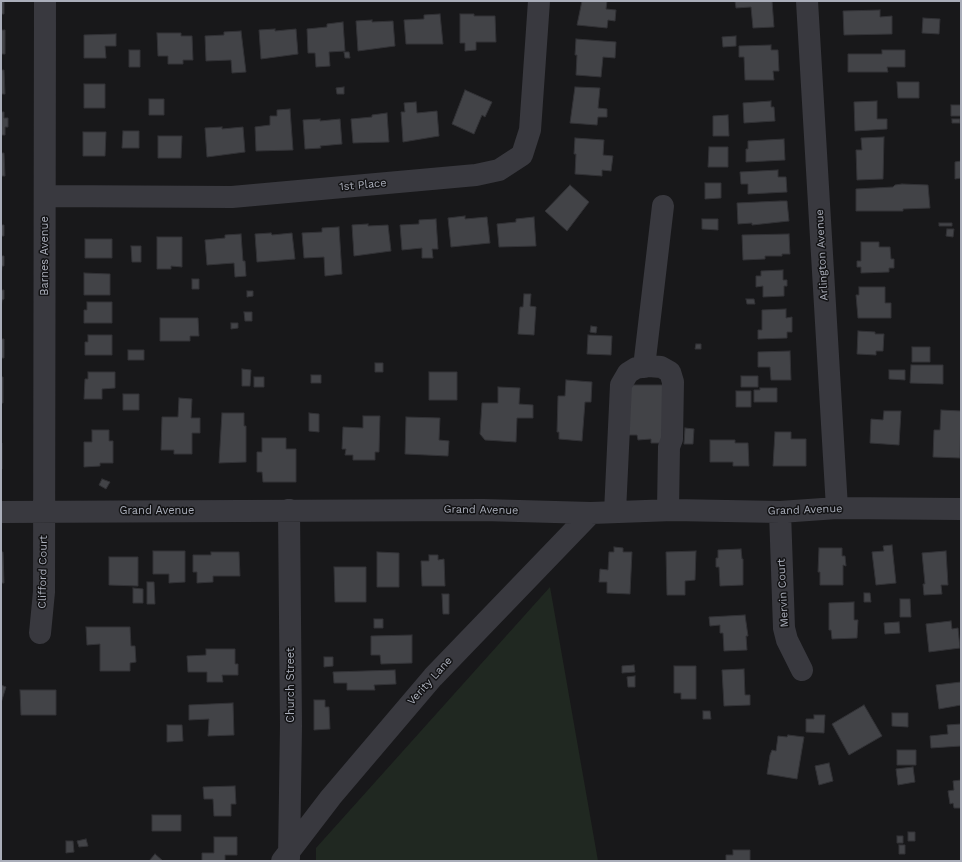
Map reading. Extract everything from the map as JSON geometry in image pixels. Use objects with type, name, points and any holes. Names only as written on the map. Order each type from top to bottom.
[{"type":"street","name":"Barnes Avenue","points":[[44,512],[45,1]]},
{"type":"street","name":"1st Place","points":[[45,196],[232,197],[476,175],[499,170],[522,154],[530,130],[539,1]]},
{"type":"street","name":"Arlington Avenue","points":[[807,1],[837,508]]},
{"type":"street","points":[[644,367],[662,206]]},
{"type":"street","points":[[615,512],[621,385],[628,373],[636,368],[644,367],[661,367],[670,372],[673,382],[672,439],[669,448],[668,510]]},
{"type":"street","name":"Grand Avenue","points":[[1,512],[483,510],[591,513],[668,510],[780,512],[837,508],[961,510]]},
{"type":"street","name":"Church Street","points":[[287,859],[291,726],[290,510]]},
{"type":"street","name":"Clifford Court","points":[[40,633],[44,592],[44,512]]},
{"type":"street","name":"Mervin Court","points":[[780,512],[784,628],[787,640],[802,670]]},
{"type":"street","name":"Verity Lane","points":[[287,859],[331,797],[433,677],[591,513]]},
{"type":"shaded area","points":[[550,587],[598,861],[316,861],[316,848]]},
{"type":"building","points":[[1,1],[4,1],[4,14],[1,14]]},
{"type":"building","points":[[582,1],[607,1],[606,9],[616,10],[615,21],[608,20],[607,28],[577,25]]},
{"type":"building","points":[[735,1],[772,1],[774,27],[753,28],[751,7],[736,8]]},
{"type":"building","points":[[880,10],[880,17],[892,16],[892,34],[844,35],[843,11]]},
{"type":"building","points":[[440,14],[443,44],[406,44],[404,20],[424,19],[424,15]]},
{"type":"building","points":[[460,14],[495,16],[496,42],[476,42],[476,50],[465,51],[465,43],[460,43]]},
{"type":"building","points":[[923,18],[940,19],[939,34],[922,33]]},
{"type":"building","points":[[372,20],[372,22],[393,21],[395,46],[358,51],[356,21]]},
{"type":"building","points":[[343,22],[345,51],[329,52],[330,66],[316,67],[315,53],[308,53],[307,29],[327,27],[327,24]]},
{"type":"building","points":[[275,29],[275,31],[296,29],[298,54],[261,59],[259,30]]},
{"type":"building","points":[[1,30],[5,30],[5,54],[1,54]]},
{"type":"building","points":[[241,31],[246,72],[232,73],[231,60],[206,61],[205,36],[224,35],[224,32]]},
{"type":"building","points":[[157,33],[181,33],[181,36],[192,36],[193,60],[183,60],[183,64],[168,64],[168,56],[158,56]]},
{"type":"building","points":[[116,34],[116,46],[105,46],[106,58],[84,58],[84,35]]},
{"type":"building","points":[[736,36],[736,46],[723,47],[722,37]]},
{"type":"building","points":[[576,39],[616,42],[615,58],[603,57],[601,77],[576,75]]},
{"type":"building","points":[[771,45],[771,50],[778,50],[779,71],[773,71],[774,80],[745,80],[744,57],[739,57],[739,46]]},
{"type":"building","points":[[129,50],[140,50],[140,67],[129,67]]},
{"type":"building","points":[[882,50],[905,50],[905,67],[887,67],[888,72],[848,72],[848,54],[882,54]]},
{"type":"building","points":[[344,52],[349,52],[350,58],[345,58]]},
{"type":"building","points":[[1,70],[4,70],[5,94],[1,94]]},
{"type":"building","points":[[897,82],[919,82],[919,98],[898,98]]},
{"type":"building","points":[[84,84],[105,84],[105,108],[84,108]]},
{"type":"building","points":[[344,87],[344,94],[337,94],[336,88]]},
{"type":"building","points":[[575,87],[600,88],[598,108],[607,109],[607,117],[598,117],[597,125],[570,123]]},
{"type":"building","points":[[465,90],[492,102],[485,117],[482,115],[474,134],[452,124]]},
{"type":"building","points":[[149,99],[164,99],[164,115],[149,115]]},
{"type":"building","points":[[771,101],[771,107],[774,107],[775,121],[744,123],[743,103]]},
{"type":"building","points":[[877,101],[877,119],[887,119],[887,129],[855,131],[854,102]]},
{"type":"building","points":[[416,102],[417,113],[437,111],[439,136],[403,142],[401,112],[405,112],[404,103]]},
{"type":"building","points":[[951,105],[961,105],[961,116],[951,116]]},
{"type":"building","points":[[290,109],[293,150],[256,151],[255,127],[270,125],[270,116],[277,116],[277,110]]},
{"type":"building","points":[[1,112],[4,112],[4,118],[8,118],[8,127],[5,127],[5,135],[1,135]]},
{"type":"building","points":[[387,113],[389,142],[353,143],[351,119],[372,117],[372,115]]},
{"type":"building","points":[[728,115],[729,136],[713,136],[713,116]]},
{"type":"building","points":[[320,119],[320,121],[340,119],[342,144],[305,149],[303,120]]},
{"type":"building","points":[[952,119],[960,119],[960,123],[952,123]]},
{"type":"building","points":[[222,127],[222,129],[243,127],[245,152],[207,157],[205,128]]},
{"type":"building","points":[[123,131],[139,131],[139,148],[122,148]]},
{"type":"building","points":[[83,132],[106,132],[105,156],[83,156]]},
{"type":"building","points":[[158,136],[182,136],[181,158],[158,158]]},
{"type":"building","points":[[884,137],[883,179],[857,180],[856,150],[862,150],[861,138]]},
{"type":"building","points":[[575,138],[604,140],[603,155],[613,156],[611,171],[602,170],[602,176],[575,174]]},
{"type":"building","points":[[784,139],[785,160],[746,162],[746,149],[748,149],[748,141]]},
{"type":"building","points":[[709,147],[728,147],[728,167],[708,167]]},
{"type":"building","points":[[1,153],[4,153],[5,176],[1,176]]},
{"type":"building","points":[[961,161],[961,178],[955,179],[955,162]]},
{"type":"building","points":[[778,170],[778,177],[786,177],[787,192],[748,194],[748,184],[741,184],[740,172]]},
{"type":"building","points":[[705,183],[721,183],[721,198],[705,199]]},
{"type":"building","points":[[570,185],[589,202],[567,231],[545,211]]},
{"type":"building","points":[[895,185],[928,185],[930,208],[903,209],[903,211],[856,211],[856,189],[893,187]]},
{"type":"building","points":[[787,201],[789,221],[752,225],[752,223],[738,224],[737,203]]},
{"type":"building","points":[[465,216],[465,219],[487,217],[490,243],[451,247],[448,218]]},
{"type":"building","points":[[534,217],[536,246],[499,247],[497,224],[516,222],[516,219]]},
{"type":"building","points":[[436,219],[438,249],[432,249],[433,258],[422,258],[422,248],[402,250],[400,225],[419,224],[419,220]]},
{"type":"building","points":[[702,219],[718,219],[718,230],[702,229]]},
{"type":"building","points":[[939,223],[952,223],[952,226],[939,226]]},
{"type":"building","points":[[368,224],[368,226],[388,225],[391,251],[354,256],[352,225]]},
{"type":"building","points":[[1,225],[4,225],[4,236],[1,236]]},
{"type":"building","points":[[339,227],[342,274],[325,276],[324,257],[304,258],[302,233],[322,232],[322,228]]},
{"type":"building","points":[[947,229],[954,229],[953,237],[946,236]]},
{"type":"building","points":[[271,233],[272,235],[292,233],[295,259],[257,262],[255,234]]},
{"type":"building","points":[[241,234],[243,261],[245,261],[246,276],[235,277],[234,263],[207,265],[205,240],[225,238],[225,235]]},
{"type":"building","points":[[789,234],[790,254],[782,254],[782,256],[765,256],[765,259],[743,260],[742,235]]},
{"type":"building","points":[[157,237],[182,237],[182,267],[171,266],[171,269],[157,269]]},
{"type":"building","points":[[85,239],[112,239],[112,258],[85,258]]},
{"type":"building","points":[[861,242],[879,242],[879,247],[890,247],[891,259],[894,259],[894,268],[889,268],[889,272],[861,273],[861,267],[857,267],[857,261],[861,261]]},
{"type":"building","points":[[131,246],[141,246],[141,262],[132,262]]},
{"type":"building","points":[[1,256],[4,256],[4,266],[2,266],[1,278]]},
{"type":"building","points":[[783,270],[783,280],[787,280],[787,286],[784,286],[784,296],[763,297],[763,286],[756,287],[756,276],[761,276],[761,271]]},
{"type":"building","points":[[84,273],[110,274],[110,295],[84,295]]},
{"type":"building","points":[[192,279],[199,279],[199,289],[192,289]]},
{"type":"building","points":[[859,287],[885,287],[885,303],[891,303],[891,318],[858,318],[856,295],[859,295]]},
{"type":"building","points":[[1,290],[4,290],[4,299],[2,300],[1,309]]},
{"type":"building","points":[[247,291],[253,291],[253,296],[247,297]]},
{"type":"building","points":[[524,294],[531,294],[530,306],[536,307],[534,335],[518,334],[520,307],[523,307]]},
{"type":"building","points":[[746,299],[754,299],[755,304],[747,304]]},
{"type":"building","points":[[87,302],[112,302],[112,323],[84,323],[84,310],[87,310]]},
{"type":"building","points":[[786,309],[786,318],[792,317],[792,332],[787,332],[787,338],[758,339],[758,330],[762,330],[762,310]]},
{"type":"building","points":[[244,312],[252,312],[252,321],[245,321]]},
{"type":"building","points":[[160,318],[198,318],[199,336],[190,336],[190,341],[160,341]]},
{"type":"building","points":[[231,323],[238,323],[238,328],[231,329]]},
{"type":"building","points":[[591,326],[597,327],[596,333],[590,332]]},
{"type":"building","points":[[858,331],[884,334],[883,351],[876,351],[876,355],[857,354]]},
{"type":"building","points":[[88,335],[112,335],[112,355],[85,355],[85,342],[88,342]]},
{"type":"building","points":[[588,335],[612,336],[611,355],[587,354]]},
{"type":"building","points":[[1,339],[4,339],[4,358],[1,358]]},
{"type":"building","points":[[696,344],[701,344],[701,349],[695,349]]},
{"type":"building","points":[[912,347],[930,347],[930,362],[912,362]]},
{"type":"building","points":[[128,350],[144,350],[144,360],[128,360]]},
{"type":"building","points":[[790,351],[791,380],[771,380],[770,367],[758,367],[758,352]]},
{"type":"building","points":[[375,363],[383,363],[383,372],[375,372]]},
{"type":"building","points":[[911,365],[943,365],[943,384],[910,383]]},
{"type":"building","points":[[242,369],[251,370],[250,386],[242,386]]},
{"type":"building","points":[[889,370],[905,370],[905,380],[889,379]]},
{"type":"building","points":[[88,372],[115,372],[115,388],[102,389],[102,399],[84,399],[85,379],[88,379]]},
{"type":"building","points":[[429,372],[457,372],[457,400],[429,400]]},
{"type":"building","points":[[311,375],[321,375],[321,383],[311,383]]},
{"type":"building","points":[[741,376],[758,376],[758,387],[741,387]]},
{"type":"building","points":[[1,377],[3,377],[3,403],[1,403]]},
{"type":"building","points":[[254,377],[264,377],[264,387],[254,387]]},
{"type":"building","points":[[566,380],[592,382],[591,402],[585,402],[582,441],[559,439],[559,432],[557,432],[558,396],[565,396]]},
{"type":"building","points":[[626,385],[663,385],[664,443],[651,443],[651,439],[638,440],[637,435],[627,435]]},
{"type":"building","points":[[498,387],[520,388],[519,404],[533,405],[533,418],[517,418],[516,442],[485,440],[480,434],[482,403],[498,403]]},
{"type":"building","points":[[760,388],[777,388],[777,402],[754,402],[754,390],[760,390]]},
{"type":"building","points":[[736,391],[751,391],[751,407],[736,407]]},
{"type":"building","points":[[123,394],[139,394],[139,410],[123,410]]},
{"type":"building","points":[[179,398],[192,399],[191,418],[200,418],[200,433],[192,433],[192,454],[174,454],[174,450],[161,450],[162,417],[178,417]]},
{"type":"building","points":[[941,410],[961,411],[960,458],[933,457],[934,430],[940,430]]},
{"type":"building","points":[[884,411],[901,411],[899,445],[870,443],[871,419],[883,420]]},
{"type":"building","points":[[222,413],[244,413],[244,426],[246,426],[246,462],[219,463]]},
{"type":"building","points":[[309,413],[319,414],[319,432],[309,431]]},
{"type":"building","points":[[363,416],[380,416],[379,452],[375,452],[375,460],[353,460],[353,455],[345,455],[346,449],[342,449],[343,427],[363,428]]},
{"type":"building","points":[[406,417],[440,418],[439,440],[449,441],[448,456],[405,454]]},
{"type":"building","points":[[685,428],[694,429],[693,444],[684,444]]},
{"type":"building","points":[[92,430],[109,430],[109,441],[113,441],[113,463],[100,463],[100,466],[84,467],[84,442],[92,442]]},
{"type":"building","points":[[775,432],[791,432],[791,439],[806,439],[806,466],[773,466]]},
{"type":"building","points":[[262,438],[286,438],[286,449],[296,449],[296,482],[263,482],[262,472],[257,472],[257,452],[262,452]]},
{"type":"building","points":[[710,440],[735,440],[735,443],[748,443],[749,466],[733,466],[733,462],[710,462]]},
{"type":"building","points":[[2,443],[2,469],[1,469]]},
{"type":"building","points":[[102,479],[110,482],[106,489],[99,485]]},
{"type":"building","points":[[892,545],[896,583],[876,585],[872,552],[884,551],[883,546]]},
{"type":"building","points":[[614,547],[623,548],[623,552],[632,552],[630,594],[607,593],[607,582],[599,582],[600,569],[608,570],[609,552],[614,552]]},
{"type":"building","points":[[819,548],[842,548],[842,556],[845,556],[846,566],[843,565],[843,585],[820,585],[820,572],[818,572]]},
{"type":"building","points":[[741,549],[743,559],[743,585],[720,586],[719,567],[716,567],[718,550]]},
{"type":"building","points":[[153,551],[185,551],[185,582],[169,583],[169,574],[153,574]]},
{"type":"building","points":[[696,551],[695,580],[685,581],[685,595],[667,595],[666,552]]},
{"type":"building","points":[[946,551],[948,585],[941,585],[942,594],[924,595],[923,584],[925,584],[922,553]]},
{"type":"building","points":[[1,552],[3,552],[4,583],[1,583]]},
{"type":"building","points":[[211,552],[239,552],[240,576],[213,576],[213,582],[197,583],[197,572],[193,572],[193,555],[211,555]]},
{"type":"building","points":[[377,552],[399,553],[399,587],[377,587]]},
{"type":"building","points":[[429,555],[438,555],[438,560],[444,559],[445,586],[422,586],[421,561],[429,561]]},
{"type":"building","points":[[109,557],[138,557],[138,586],[109,585]]},
{"type":"building","points":[[334,567],[366,567],[366,602],[335,602]]},
{"type":"building","points":[[147,582],[154,582],[155,604],[147,604]]},
{"type":"building","points":[[133,588],[143,589],[143,603],[133,603]]},
{"type":"building","points":[[864,593],[870,593],[871,602],[864,602]]},
{"type":"building","points":[[442,594],[449,594],[449,614],[443,614]]},
{"type":"building","points":[[900,599],[910,599],[911,617],[900,617]]},
{"type":"building","points":[[854,602],[854,620],[858,620],[857,638],[832,639],[831,630],[829,630],[829,603]]},
{"type":"building","points":[[745,615],[748,636],[746,636],[747,650],[724,651],[723,633],[720,633],[720,625],[710,626],[709,617]]},
{"type":"building","points":[[374,619],[383,619],[383,628],[374,628]]},
{"type":"building","points":[[951,621],[952,629],[958,628],[960,648],[929,652],[926,624]]},
{"type":"building","points":[[899,622],[900,633],[885,634],[884,623]]},
{"type":"building","points":[[86,627],[130,627],[131,646],[135,646],[136,662],[130,663],[130,671],[100,671],[100,644],[87,645]]},
{"type":"building","points":[[412,635],[412,663],[381,664],[380,655],[371,655],[371,636]]},
{"type":"building","points":[[206,649],[235,649],[235,664],[238,664],[238,675],[222,675],[223,682],[207,682],[207,672],[188,672],[187,656],[206,655]]},
{"type":"building","points":[[324,657],[333,657],[333,666],[324,667]]},
{"type":"building","points":[[634,665],[635,672],[622,673],[622,666]]},
{"type":"building","points":[[674,666],[696,666],[696,699],[681,699],[681,693],[674,693]]},
{"type":"building","points":[[744,669],[745,695],[750,695],[750,705],[724,706],[722,670]]},
{"type":"building","points":[[395,670],[396,684],[374,685],[375,690],[347,690],[347,683],[334,683],[333,672]]},
{"type":"building","points":[[635,676],[635,687],[628,687],[627,677]]},
{"type":"building","points":[[961,682],[961,705],[939,709],[936,685]]},
{"type":"building","points":[[1,685],[6,687],[1,703]]},
{"type":"building","points":[[20,690],[56,690],[56,715],[21,715]]},
{"type":"building","points":[[314,700],[325,700],[325,707],[329,707],[330,729],[314,730]]},
{"type":"building","points":[[233,703],[234,735],[208,736],[209,719],[189,720],[189,705]]},
{"type":"building","points":[[864,705],[882,736],[849,755],[832,724]]},
{"type":"building","points":[[703,711],[710,711],[711,719],[703,719]]},
{"type":"building","points":[[892,713],[908,713],[908,727],[892,726]]},
{"type":"building","points":[[814,715],[825,715],[824,733],[806,732],[806,719],[814,719]]},
{"type":"building","points":[[961,724],[961,746],[931,748],[930,736],[948,734],[947,725]]},
{"type":"building","points":[[167,725],[182,725],[183,741],[167,742]]},
{"type":"building","points":[[788,735],[804,737],[797,779],[767,774],[770,755],[772,750],[776,751],[778,736],[787,737]]},
{"type":"building","points":[[897,750],[916,750],[916,765],[897,765]]},
{"type":"building","points":[[829,763],[833,781],[819,785],[815,766]]},
{"type":"building","points":[[913,767],[915,782],[898,785],[896,769]]},
{"type":"building","points":[[961,780],[961,808],[954,808],[953,803],[950,804],[948,791],[954,790],[953,781]]},
{"type":"building","points":[[235,786],[236,804],[231,804],[231,816],[214,816],[213,799],[204,799],[203,787]]},
{"type":"building","points":[[152,815],[181,815],[181,831],[152,831]]},
{"type":"building","points":[[908,832],[915,832],[915,841],[908,841]]},
{"type":"building","points":[[897,836],[903,836],[903,843],[897,843]]},
{"type":"building","points":[[214,837],[237,837],[237,855],[225,855],[225,861],[202,861],[202,853],[214,853]]},
{"type":"building","points":[[86,839],[88,846],[79,847],[77,841]]},
{"type":"building","points":[[66,841],[73,841],[74,852],[66,853]]},
{"type":"building","points":[[899,845],[905,845],[905,854],[899,854]]},
{"type":"building","points":[[733,850],[750,850],[750,861],[726,861],[726,855],[733,855]]},
{"type":"building","points":[[155,854],[163,861],[149,861]]}]
